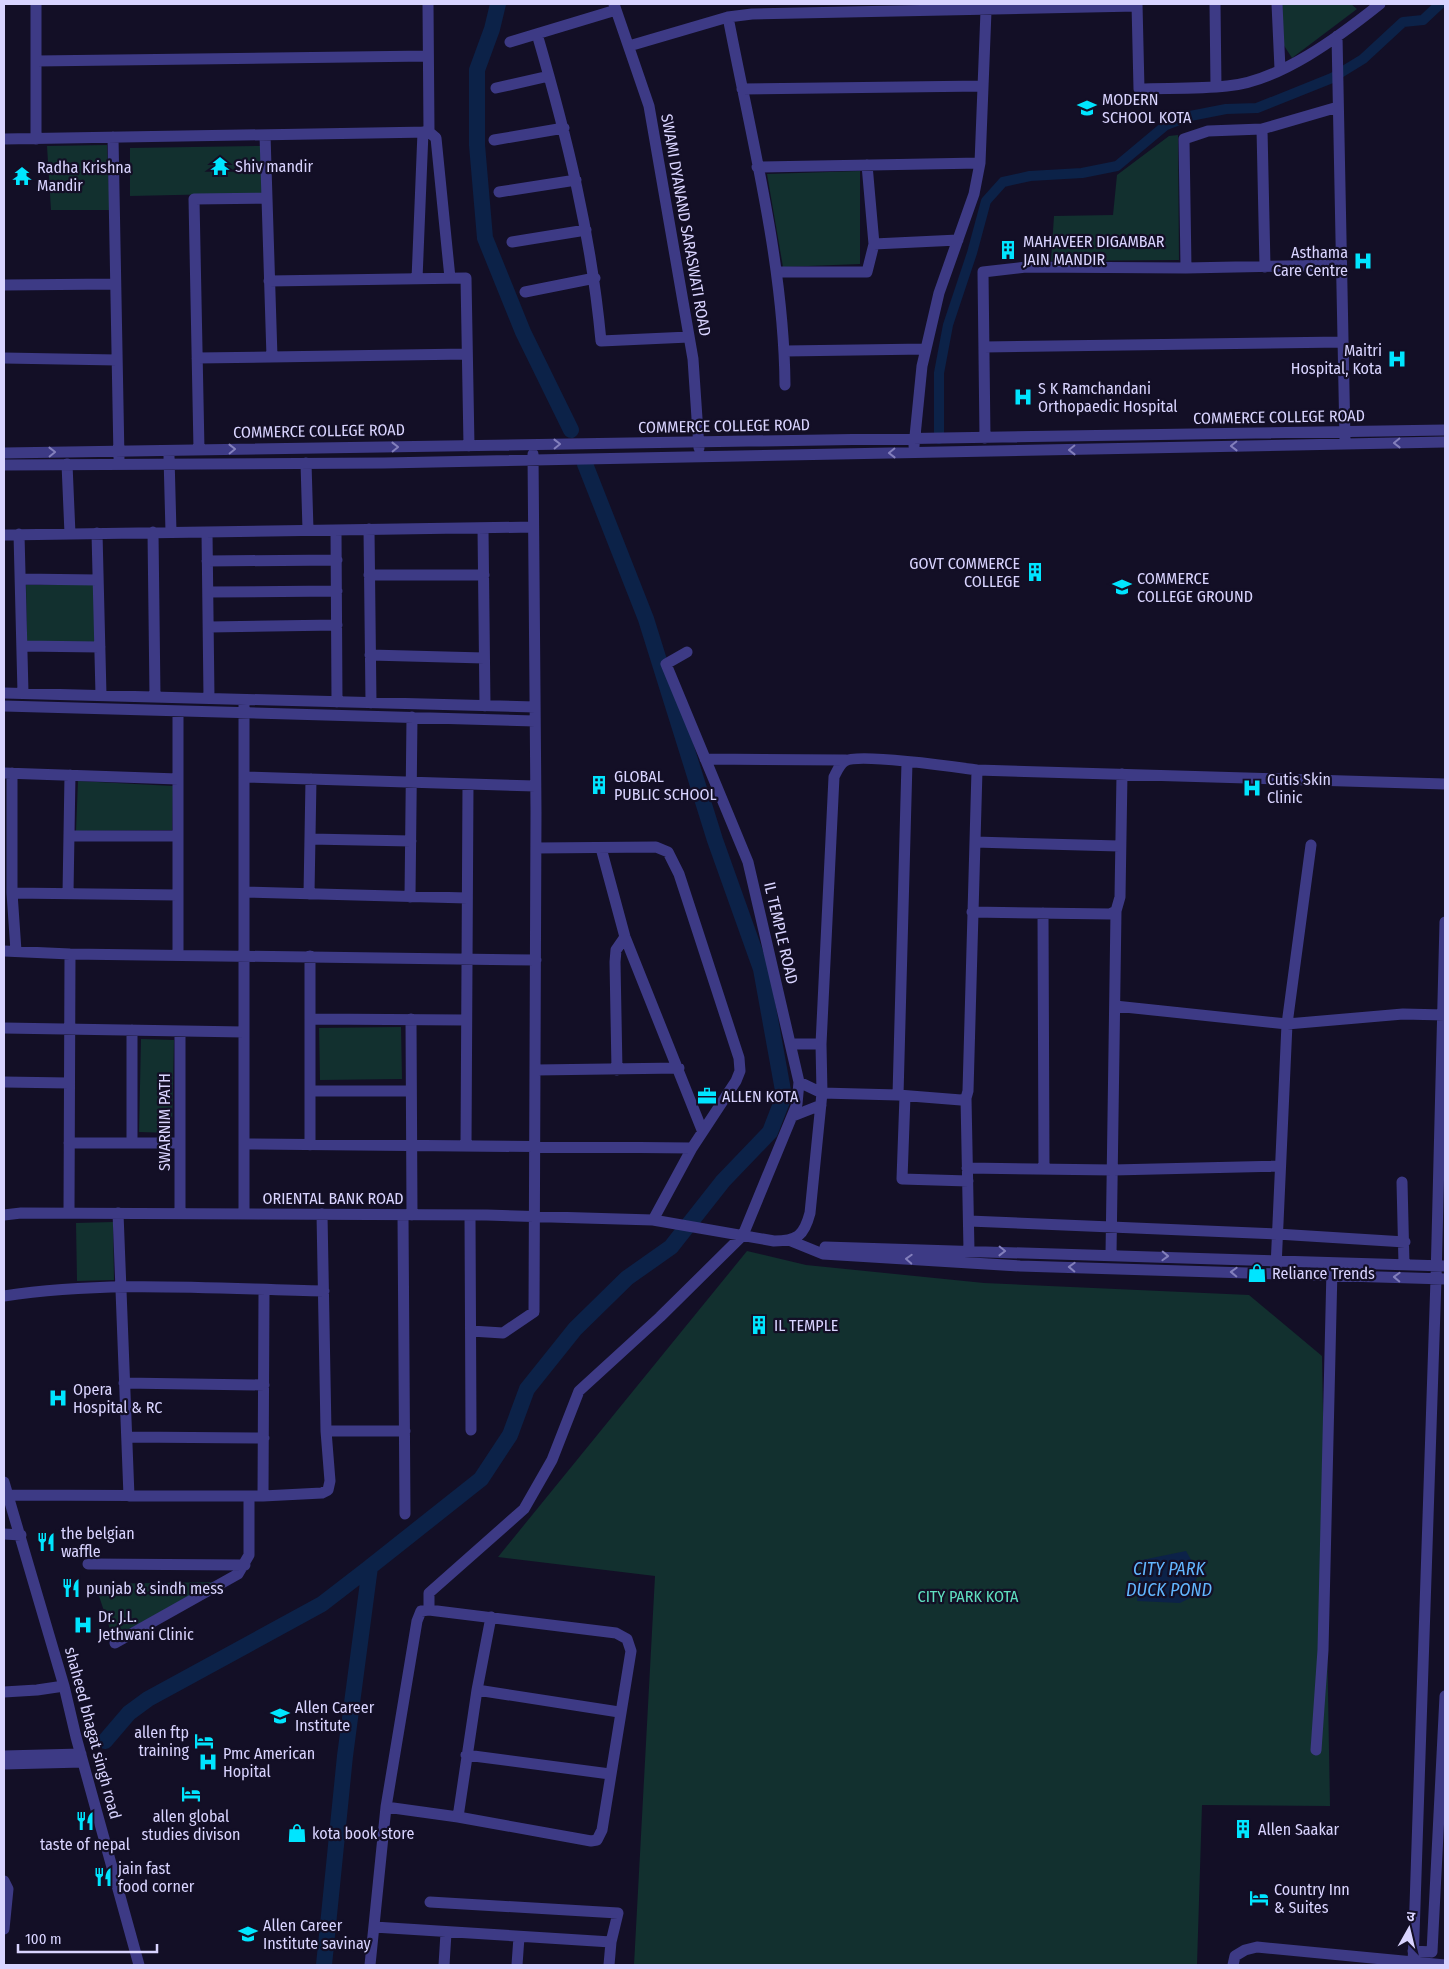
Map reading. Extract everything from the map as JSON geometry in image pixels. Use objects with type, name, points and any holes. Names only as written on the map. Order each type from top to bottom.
[{"type":"street","points":[[36,4],[36,138]]},
{"type":"street","points":[[417,279],[426,132],[428,4]]},
{"type":"street","points":[[1215,4],[1216,86]]},
{"type":"street","points":[[1277,4],[1280,69]]},
{"type":"street","points":[[628,46],[728,17],[787,9],[898,8],[986,11],[1137,5],[1139,89],[1216,86],[1252,81],[1280,69],[1337,36],[1372,6]]},
{"type":"street","points":[[510,42],[615,7]]},
{"type":"street","name":"SWAMI DYANAND SARASWATI ROAD","points":[[615,7],[649,106],[689,338],[699,457]]},
{"type":"street","points":[[915,453],[914,439],[926,349],[939,293],[974,194],[980,163],[986,11]]},
{"type":"street","points":[[728,17],[777,272],[785,351],[785,385]]},
{"type":"street","points":[[537,34],[564,128],[576,180],[595,278],[601,341],[689,338]]},
{"type":"street","points":[[1337,36],[1345,438]]},
{"type":"street","points":[[36,61],[428,56]]},
{"type":"street","points":[[496,88],[549,76]]},
{"type":"street","points":[[742,89],[983,86]]},
{"type":"street","points":[[1186,268],[1184,139],[1208,131],[1262,129],[1338,107]]},
{"type":"street","points":[[494,140],[564,128]]},
{"type":"street","points":[[1262,129],[1266,266]]},
{"type":"street","points":[[4,139],[426,132],[436,138],[450,278]]},
{"type":"street","points":[[265,135],[272,357]]},
{"type":"street","points":[[113,137],[119,463]]},
{"type":"street","points":[[757,167],[980,163]]},
{"type":"street","points":[[777,272],[867,272],[874,244],[867,165]]},
{"type":"street","points":[[499,192],[576,180]]},
{"type":"street","points":[[199,449],[194,199],[267,198]]},
{"type":"street","points":[[512,242],[586,230]]},
{"type":"street","points":[[874,244],[958,240]]},
{"type":"street","points":[[985,438],[982,272],[1026,268],[1186,268],[1341,265]]},
{"type":"street","points":[[270,281],[466,278],[469,446]]},
{"type":"street","points":[[525,292],[595,278]]},
{"type":"street","points":[[4,285],[115,284]]},
{"type":"street","points":[[984,347],[1342,342]]},
{"type":"street","points":[[785,351],[926,349]]},
{"type":"street","points":[[197,358],[467,354]]},
{"type":"street","points":[[4,358],[117,360]]},
{"type":"street","name":"COMMERCE COLLEGE ROAD","points":[[4,453],[985,438],[1345,438],[1445,430]]},
{"type":"street","points":[[4,465],[306,463],[915,453],[1345,438],[1445,442]]},
{"type":"street","points":[[471,1331],[503,1334],[534,1312],[536,1217],[536,848],[533,445]]},
{"type":"street","points":[[169,450],[171,532]]},
{"type":"street","points":[[306,463],[308,530]]},
{"type":"street","points":[[67,464],[70,534]]},
{"type":"street","points":[[4,535],[533,527]]},
{"type":"street","points":[[483,528],[485,706]]},
{"type":"street","points":[[369,529],[371,703]]},
{"type":"street","points":[[336,530],[336,702]]},
{"type":"street","points":[[153,532],[155,697]]},
{"type":"street","points":[[207,532],[210,627],[209,698]]},
{"type":"street","points":[[97,533],[101,695]]},
{"type":"street","points":[[19,534],[23,693]]},
{"type":"street","points":[[207,560],[337,560]]},
{"type":"street","points":[[370,575],[484,575]]},
{"type":"street","points":[[20,579],[98,580]]},
{"type":"street","points":[[208,592],[337,591]]},
{"type":"street","points":[[210,627],[337,625]]},
{"type":"street","points":[[22,646],[100,647]]},
{"type":"street","name":"IL TEMPLE ROAD","points":[[687,652],[666,664],[748,862],[799,1082],[799,1095],[793,1116],[743,1236]]},
{"type":"street","points":[[370,655],[484,658]]},
{"type":"street","points":[[4,693],[535,707]]},
{"type":"street","points":[[244,699],[244,1214]]},
{"type":"street","points":[[4,706],[535,721]]},
{"type":"street","points":[[178,711],[178,954]]},
{"type":"street","points":[[410,896],[412,717]]},
{"type":"street","points":[[705,759],[858,759],[908,762],[977,770],[1445,784]]},
{"type":"street","points":[[791,1241],[806,1229],[810,1213],[821,1099],[821,1044],[834,777],[846,760]]},
{"type":"street","points":[[908,762],[901,1096],[902,1179],[968,1181]]},
{"type":"street","points":[[969,1250],[966,1098],[968,1092],[977,770]]},
{"type":"street","points":[[178,779],[8,773],[12,892],[10,951],[70,954],[536,960]]},
{"type":"street","points":[[1111,1255],[1113,1170],[1111,1150],[1116,911],[1120,897],[1119,846],[1122,774]]},
{"type":"street","points":[[68,893],[70,775]]},
{"type":"street","points":[[244,777],[535,786]]},
{"type":"street","points":[[309,894],[311,779]]},
{"type":"street","points":[[466,1146],[468,784]]},
{"type":"street","points":[[69,836],[178,836]]},
{"type":"street","points":[[310,839],[411,841]]},
{"type":"street","points":[[974,842],[1119,846]]},
{"type":"street","points":[[1276,1274],[1287,1024],[1311,845]]},
{"type":"street","points":[[536,848],[656,847],[668,852],[679,874],[739,1058],[740,1071],[736,1081],[702,1130],[692,1148],[658,1221]]},
{"type":"street","points":[[601,848],[625,937],[679,1068],[702,1130]]},
{"type":"street","points":[[12,892],[178,895]]},
{"type":"street","points":[[244,892],[467,898]]},
{"type":"street","points":[[972,912],[1110,914],[1116,911]]},
{"type":"street","points":[[1043,913],[1044,1169]]},
{"type":"street","points":[[1413,1959],[1441,1279],[1445,922]]},
{"type":"street","points":[[617,1070],[615,962],[616,950],[625,937]]},
{"type":"street","points":[[69,1213],[70,954]]},
{"type":"street","points":[[310,956],[310,1145]]},
{"type":"street","points":[[1115,1006],[1287,1024],[1403,1014],[1444,1015]]},
{"type":"street","points":[[310,1019],[466,1020]]},
{"type":"street","points":[[405,1514],[407,1215],[412,1146],[411,1019]]},
{"type":"street","points":[[4,1028],[244,1032]]},
{"type":"street","points":[[132,1030],[132,1143]]},
{"type":"street","name":"SWARNIM PATH","points":[[180,1031],[180,1213]]},
{"type":"street","points":[[791,1044],[821,1044]]},
{"type":"street","points":[[536,1070],[679,1068]]},
{"type":"street","points":[[4,1082],[69,1083]]},
{"type":"street","points":[[799,1082],[821,1099]]},
{"type":"street","points":[[310,1091],[411,1091]]},
{"type":"street","points":[[793,1116],[821,1099],[901,1096],[961,1100],[966,1098]]},
{"type":"street","points":[[69,1143],[180,1143]]},
{"type":"street","points":[[244,1144],[692,1148]]},
{"type":"street","points":[[967,1168],[1113,1170],[1280,1166]]},
{"type":"street","points":[[1402,1182],[1405,1242],[1404,1264]]},
{"type":"street","name":"ORIENTAL BANK ROAD","points":[[4,1215],[21,1213],[470,1215],[658,1221],[774,1241],[791,1241],[823,1254],[1020,1266],[1441,1279]]},
{"type":"street","points":[[118,1213],[129,1496]]},
{"type":"street","points":[[6,1496],[264,1496],[322,1493],[328,1490],[330,1481],[326,1431],[322,1214]]},
{"type":"street","points":[[470,1215],[471,1430]]},
{"type":"street","points":[[968,1221],[1277,1234],[1405,1242]]},
{"type":"street","points":[[429,1610],[428,1593],[524,1509],[552,1460],[580,1391],[660,1317],[743,1236]]},
{"type":"street","points":[[814,1250],[824,1247],[969,1250],[1441,1266]]},
{"type":"street","points":[[1316,1750],[1323,1650],[1332,1262]]},
{"type":"street","points":[[4,1296],[38,1291],[121,1288],[324,1291]]},
{"type":"street","points":[[264,1290],[264,1496]]},
{"type":"street","points":[[124,1383],[264,1386]]},
{"type":"street","points":[[326,1431],[405,1432]]},
{"type":"street","points":[[126,1437],[264,1438]]},
{"type":"street","name":"shaheed bhagat singh road","points":[[4,1482],[6,1496],[21,1535],[64,1686],[139,1965]]},
{"type":"street","points":[[115,1643],[232,1579],[244,1565],[250,1542],[249,1496]]},
{"type":"street","points":[[4,1534],[21,1535]]},
{"type":"street","points":[[88,1564],[244,1565]]},
{"type":"street","points":[[370,1965],[386,1807],[416,1622],[421,1612],[429,1610],[616,1633],[627,1639],[630,1651],[602,1830],[597,1840],[590,1841],[458,1817],[386,1807]]},
{"type":"street","points":[[458,1817],[466,1755],[491,1617]]},
{"type":"street","points":[[5,1689],[37,1690],[64,1686]]},
{"type":"street","points":[[477,1690],[619,1712]]},
{"type":"street","points":[[1432,1964],[1445,1696]]},
{"type":"street","points":[[466,1755],[610,1774]]},
{"type":"street","points":[[4,1756],[82,1758]]},
{"type":"street","points":[[4,1764],[82,1758]]},
{"type":"street","points":[[4,1881],[8,1889],[4,1929]]},
{"type":"street","points":[[430,1902],[618,1913],[611,1942],[609,1965]]},
{"type":"street","points":[[374,1927],[611,1942]]},
{"type":"street","points":[[444,1965],[446,1933]]},
{"type":"street","points":[[517,1965],[519,1937]]},
{"type":"street","points":[[1232,1965],[1235,1956],[1245,1950],[1257,1947],[1413,1959],[1445,1965]]},
{"type":"street","points":[[1413,1959],[1432,1952]]},
{"type":"green space","points":[[1282,4],[1351,4],[1357,9],[1292,58],[1283,44]]},
{"type":"green space","points":[[1178,135],[1179,260],[1051,261],[1054,216],[1113,215],[1117,175],[1169,136]]},
{"type":"green space","points":[[107,145],[110,210],[51,210],[47,146]]},
{"type":"green space","points":[[262,146],[262,193],[130,196],[130,148]]},
{"type":"green space","points":[[860,171],[860,264],[783,267],[767,174]]},
{"type":"green space","points":[[95,584],[95,642],[27,643],[26,585]]},
{"type":"green space","points":[[78,781],[173,786],[172,830],[76,831]]},
{"type":"green space","points":[[401,1027],[402,1079],[320,1080],[319,1028]]},
{"type":"green space","points":[[141,1039],[174,1040],[172,1133],[139,1132]]},
{"type":"green space","points":[[113,1222],[114,1280],[77,1281],[76,1223]]},
{"type":"green space","name":"CITY PARK KOTA","points":[[747,1251],[806,1265],[984,1283],[1249,1295],[1322,1356],[1330,1806],[1202,1805],[1197,1965],[634,1965],[655,1576],[498,1557]]},
{"type":"green space","points":[[214,1582],[113,1638],[95,1584]]},
{"type":"water","name":"CITY PARK DUCK POND","points":[[1186,1551],[1198,1572],[1192,1597],[1180,1603],[1137,1601],[1142,1560]]},
{"type":"waterway","points":[[498,4],[492,29],[477,70],[477,145],[485,238],[523,332],[571,430]]},
{"type":"waterway","points":[[939,439],[939,373],[948,325],[972,253],[986,201],[1003,182],[1030,176],[1082,173],[1117,166],[1166,125],[1190,116],[1226,109],[1257,108],[1332,78],[1363,59],[1403,22],[1423,20],[1440,4]]},
{"type":"waterway","points":[[324,1965],[345,1756],[370,1567],[481,1479],[510,1435],[527,1389],[575,1329],[627,1278],[671,1247],[723,1181],[770,1132],[784,1096],[761,969],[715,840],[646,619],[585,464]]},
{"type":"waterway","points":[[105,1741],[129,1713],[148,1699],[322,1604],[370,1567]]},
{"type":"place","name":"MODERN SCHOOL KOTA","points":[[1087,108]]},
{"type":"place","name":"Shiv mandir","points":[[220,166]]},
{"type":"place","name":"Radha Krishna Mandir","points":[[22,176]]},
{"type":"place","name":"MAHAVEER DIGAMBAR JAIN MANDIR","points":[[1008,250]]},
{"type":"place","name":"Asthama Care Centre","points":[[1363,261]]},
{"type":"place","name":"Maitri Hospital, Kota","points":[[1397,359]]},
{"type":"place","name":"S K Ramchandani Orthopaedic Hospital","points":[[1023,397]]},
{"type":"place","name":"GOVT COMMERCE COLLEGE","points":[[1035,572]]},
{"type":"place","name":"COMMERCE COLLEGE GROUND","points":[[1122,587]]},
{"type":"place","name":"GLOBAL PUBLIC SCHOOL","points":[[599,785]]},
{"type":"place","name":"Cutis Skin Clinic","points":[[1252,788]]},
{"type":"place","name":"ALLEN KOTA","points":[[707,1096]]},
{"type":"place","name":"Reliance Trends","points":[[1257,1273]]},
{"type":"place","name":"IL TEMPLE","points":[[759,1325]]},
{"type":"place","name":"Opera Hospital & RC","points":[[58,1398]]},
{"type":"place","name":"the belgian waffle","points":[[46,1542]]},
{"type":"place","name":"punjab & sindh mess","points":[[71,1588]]},
{"type":"place","name":"Dr. J.L. Jethwani Clinic","points":[[83,1625]]},
{"type":"place","name":"Allen Career Institute","points":[[280,1716]]},
{"type":"place","name":"allen ftp training","points":[[204,1741]]},
{"type":"place","name":"Pmc American Hopital","points":[[208,1762]]},
{"type":"place","name":"allen global studies divison","points":[[191,1794]]},
{"type":"place","name":"taste of nepal","points":[[85,1821]]},
{"type":"place","name":"Allen Saakar","points":[[1243,1829]]},
{"type":"place","name":"kota book store","points":[[297,1833]]},
{"type":"place","name":"jain fast food corner","points":[[103,1877]]},
{"type":"place","name":"Country Inn & Suites","points":[[1259,1898]]},
{"type":"place","name":"Allen Career Institute savinay","points":[[248,1934]]}]
